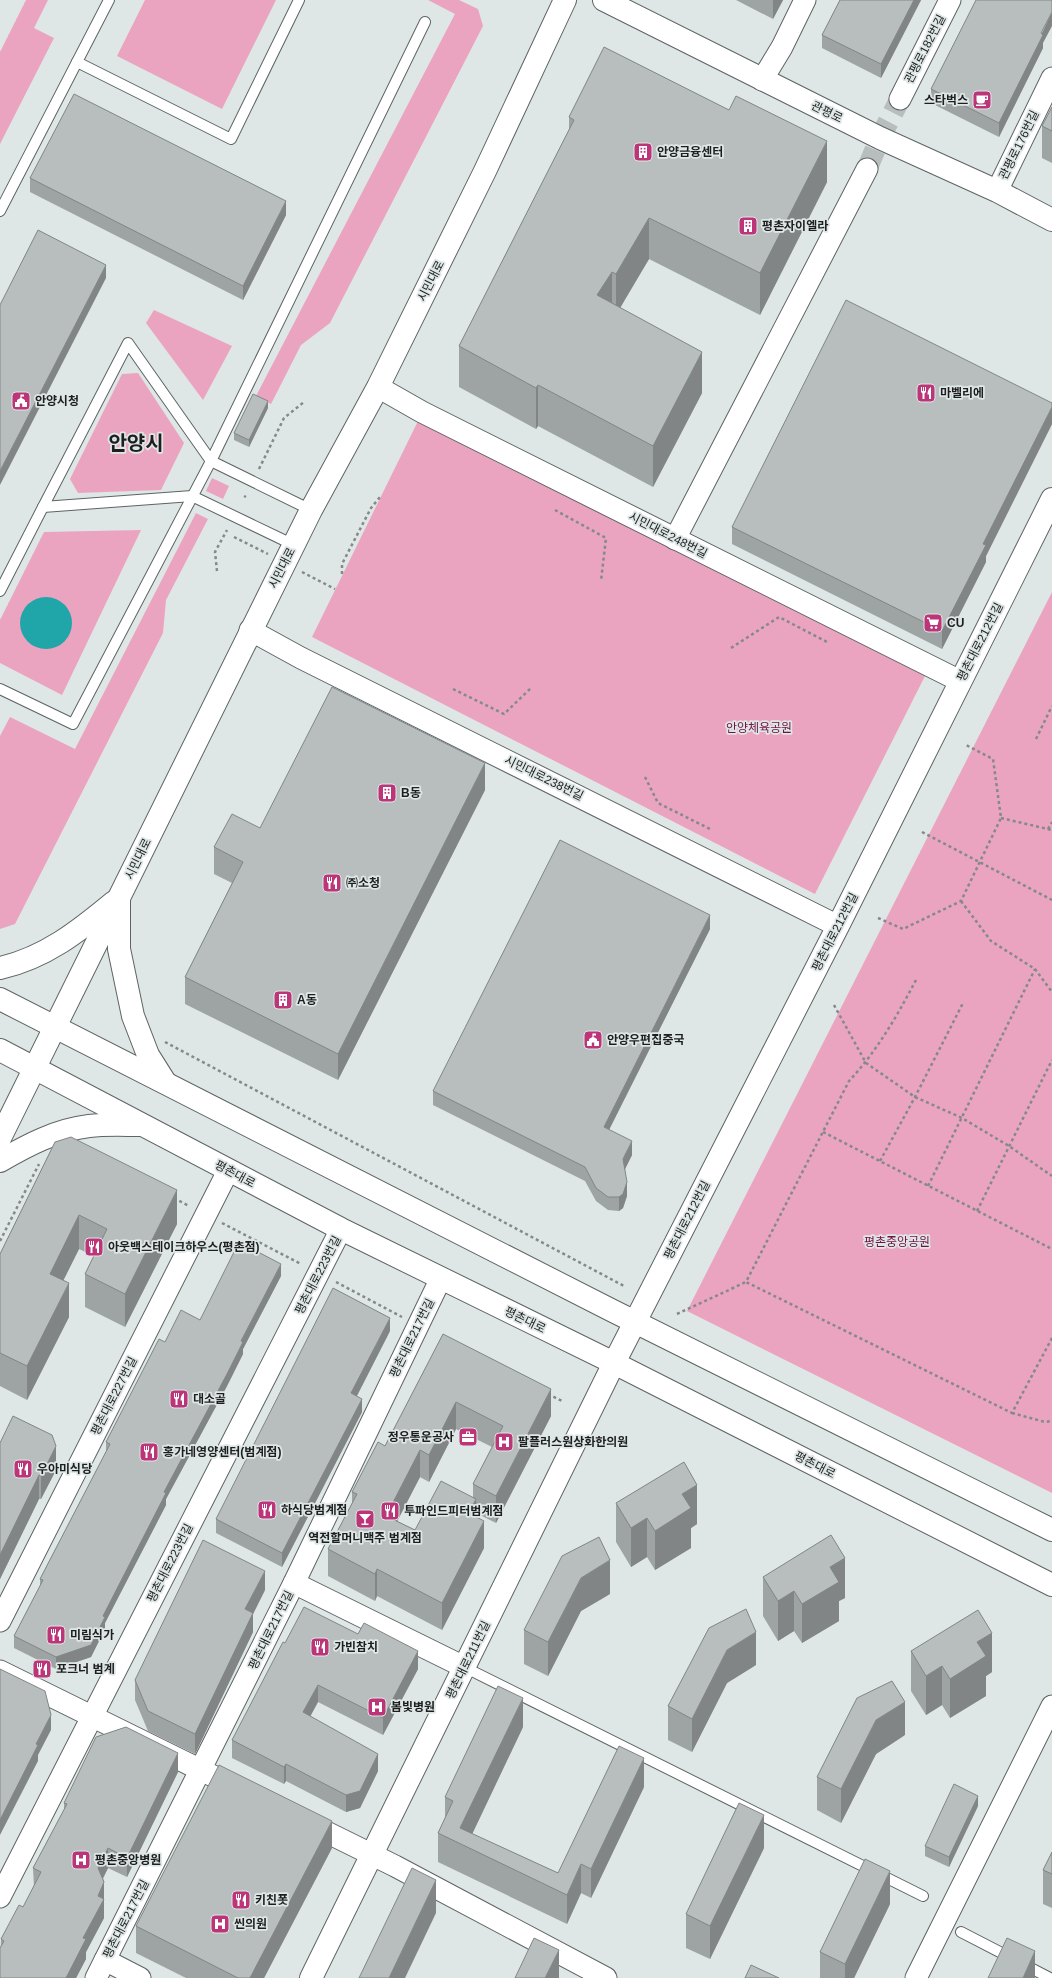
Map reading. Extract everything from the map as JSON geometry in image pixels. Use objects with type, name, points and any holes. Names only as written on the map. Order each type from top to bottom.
[{"type":"street","name":"시민대로","points":[[0,1138],[36,1068],[250,630],[311,510],[378,388],[486,171],[566,0]]},
{"type":"street","name":"관평로","points":[[604,0],[880,138],[997,191],[1052,220]]},
{"type":"street","points":[[762,80],[782,46],[805,0]]},
{"type":"street","name":"관평로182번길","points":[[900,99],[950,0]]},
{"type":"street","name":"관평로176번길","points":[[997,191],[1052,78]]},
{"type":"street","points":[[675,539],[867,169]]},
{"type":"street","name":"시민대로248번길","points":[[378,388],[422,412],[960,681]]},
{"type":"street","name":"평촌대로212번길","points":[[614,1363],[838,926],[1052,499]]},
{"type":"street","name":"시민대로238번길","points":[[250,630],[301,658],[838,926]]},
{"type":"street","points":[[0,968],[18,964],[54,948],[74,935],[119,898]]},
{"type":"street","points":[[119,898],[120,949],[133,1016],[148,1055],[165,1082]]},
{"type":"street","points":[[0,999],[1052,1530]]},
{"type":"street","name":"평촌대로","points":[[0,1050],[341,1229],[614,1363],[1052,1585]]},
{"type":"street","points":[[0,1161],[30,1144],[68,1130],[89,1126],[144,1125]]},
{"type":"street","name":"평촌대로227번길","points":[[0,1621],[228,1171]]},
{"type":"street","name":"평촌대로223번길","points":[[0,1898],[91,1716],[341,1229]]},
{"type":"street","name":"평촌대로217번길","points":[[96,1978],[294,1583],[441,1278]]},
{"type":"street","name":"평촌대로211번길","points":[[311,1978],[373,1855],[614,1363]]},
{"type":"street","points":[[294,1583],[464,1667]]},
{"type":"street","points":[[0,1671],[228,1783]]},
{"type":"street","points":[[916,1978],[1052,1706]]},
{"type":"street","points":[[291,1815],[373,1855],[606,1978]]},
{"type":"street","points":[[105,1960],[140,1978]]},
{"type":"lane","points":[[0,211],[109,0]]},
{"type":"lane","points":[[77,62],[230,139],[299,0]]},
{"type":"lane","points":[[0,689],[73,724],[211,461],[425,22]]},
{"type":"lane","points":[[0,591],[128,343],[211,461],[311,510]]},
{"type":"lane","points":[[43,507],[192,496],[294,545]]},
{"type":"lane","points":[[464,1667],[923,1896]]},
{"type":"lane","points":[[961,1932],[1050,1978]]},
{"type":"path","points":[[257,473],[284,418],[304,402]]},
{"type":"path","points":[[342,574],[342,564],[371,508],[380,497]]},
{"type":"path","points":[[555,510],[606,538],[601,581]]},
{"type":"path","points":[[217,571],[215,552],[227,530]]},
{"type":"path","points":[[731,648],[779,617],[829,643]]},
{"type":"path","points":[[453,689],[504,714],[532,686]]},
{"type":"path","points":[[1036,739],[1052,706]]},
{"type":"path","points":[[878,918],[903,929],[961,901],[1001,818],[993,759],[966,745]]},
{"type":"path","points":[[645,777],[658,803],[710,829]]},
{"type":"path","points":[[1001,818],[1052,830]]},
{"type":"path","points":[[1048,829],[1052,822]]},
{"type":"path","points":[[922,832],[1052,900]]},
{"type":"path","points":[[961,901],[991,941],[1035,969],[1052,992]]},
{"type":"path","points":[[928,1186],[1035,969]]},
{"type":"path","points":[[677,1314],[746,1282],[850,1081],[866,1063],[899,1013],[916,980]]},
{"type":"path","points":[[880,1162],[963,1003]]},
{"type":"path","points":[[834,1005],[866,1063],[915,1097],[962,1118],[1009,1146],[1052,1176]]},
{"type":"path","points":[[164,1041],[624,1286]]},
{"type":"path","points":[[977,1211],[1052,1060]]},
{"type":"path","points":[[823,1132],[1052,1249]]},
{"type":"path","points":[[0,1241],[39,1163]]},
{"type":"path","points":[[746,1282],[1012,1414],[1045,1422],[1052,1421]]},
{"type":"path","points":[[1012,1414],[1052,1338]]},
{"type":"green space","points":[[26,0],[48,0],[34,28],[54,38],[0,144],[0,52]]},
{"type":"green space","points":[[145,0],[276,0],[222,109],[117,56]]},
{"type":"green space","points":[[428,0],[459,0],[478,9],[483,26],[330,323],[301,345],[271,404],[256,396],[455,14]]},
{"type":"green space","points":[[154,310],[232,346],[203,400],[146,323]]},
{"type":"green space","points":[[138,373],[184,443],[161,490],[78,493],[70,479],[122,374]]},
{"type":"green space","name":"안양체육공원","points":[[419,419],[926,674],[815,894],[312,637]]},
{"type":"green space","points":[[212,478],[229,486],[223,499],[206,491]]},
{"type":"green space","points":[[196,513],[208,519],[166,600],[163,633],[15,924],[0,929],[0,736],[10,717],[75,749]]},
{"type":"green space","points":[[141,530],[62,695],[0,663],[0,620],[44,532]]},
{"type":"green space","name":"평촌중앙공원","points":[[1052,592],[1052,1493],[687,1311]]},
{"type":"water","points":[[46,597],[56,599],[64,605],[70,613],[72,623],[70,633],[64,641],[56,647],[46,649],[36,647],[28,641],[22,633],[20,623],[22,613],[28,605],[36,599]]},
{"type":"building","points":[[840,0],[914,0],[881,64],[822,35]]},
{"type":"building","points":[[976,0],[1052,0],[1052,12],[1041,33],[1043,35],[999,123],[931,89]]},
{"type":"building","points":[[604,47],[729,110],[736,96],[827,141],[760,273],[649,218],[616,274],[612,272],[597,295],[702,352],[653,446],[538,385],[536,388],[459,346],[574,120],[569,117]]},
{"type":"building","points":[[74,94],[286,201],[243,286],[30,178]]},
{"type":"building","points":[[1052,107],[1052,131],[1042,126]]},
{"type":"building","name":"안양시청","points":[[38,230],[106,265],[0,471],[0,305]]},
{"type":"building","points":[[846,300],[1052,403],[1052,407],[983,544],[986,545],[942,631],[732,527]]},
{"type":"building","points":[[253,394],[268,401],[249,440],[234,433]]},
{"type":"building","points":[[332,687],[485,763],[338,1054],[185,977],[243,862],[214,847],[232,814],[260,828]]},
{"type":"building","points":[[560,840],[710,915],[604,1127],[632,1141],[623,1159],[627,1182],[623,1194],[619,1197],[608,1197],[596,1188],[585,1167],[433,1091]]},
{"type":"building","points":[[71,1137],[177,1190],[125,1294],[85,1274],[107,1229],[79,1215],[50,1274],[69,1283],[27,1366],[0,1353],[0,1254],[55,1142]]},
{"type":"building","points":[[239,1242],[281,1264],[241,1341],[243,1342],[227,1374],[164,1492],[166,1493],[103,1616],[105,1617],[91,1645],[56,1657],[14,1636],[43,1580],[40,1579],[110,1444],[106,1442],[159,1339],[165,1342],[181,1310],[200,1320]]},
{"type":"building","points":[[333,1288],[390,1318],[351,1393],[362,1399],[282,1553],[216,1519]]},
{"type":"building","points":[[443,1334],[551,1389],[496,1496],[473,1484],[503,1426],[456,1402],[429,1455],[420,1450],[386,1516],[415,1530],[441,1481],[476,1499],[469,1513],[484,1521],[442,1603],[377,1569],[375,1574],[328,1549],[357,1494],[352,1492],[378,1442],[385,1446]]},
{"type":"building","points":[[13,1416],[52,1435],[56,1446],[41,1476],[39,1475],[0,1555],[0,1443]]},
{"type":"building","points":[[684,1462],[697,1485],[682,1494],[691,1508],[655,1531],[647,1518],[631,1528],[616,1503]]},
{"type":"building","points":[[831,1535],[845,1558],[830,1567],[839,1582],[802,1604],[794,1591],[778,1601],[763,1577]]},
{"type":"building","points":[[599,1537],[610,1560],[581,1578],[548,1642],[524,1630],[562,1556]]},
{"type":"building","points":[[203,1540],[265,1571],[245,1609],[253,1613],[195,1734],[148,1711],[135,1680]]},
{"type":"building","points":[[304,1607],[358,1634],[364,1623],[418,1651],[383,1718],[318,1685],[303,1712],[378,1754],[360,1791],[346,1795],[286,1764],[284,1767],[232,1740],[283,1642],[285,1643]]},
{"type":"building","points":[[746,1609],[756,1632],[727,1650],[692,1719],[668,1706],[709,1628]]},
{"type":"building","points":[[978,1610],[992,1633],[977,1642],[986,1656],[950,1679],[942,1666],[926,1676],[911,1651]]},
{"type":"building","points":[[0,1669],[45,1691],[51,1715],[36,1744],[38,1745],[0,1820]]},
{"type":"building","points":[[892,1681],[905,1702],[876,1720],[841,1789],[817,1777],[857,1698]]},
{"type":"building","points":[[498,1686],[523,1698],[460,1828],[558,1873],[619,1746],[644,1758],[591,1869],[581,1864],[567,1895],[438,1833],[453,1801],[445,1797]]},
{"type":"building","points":[[126,1727],[178,1753],[127,1858],[108,1848],[98,1868],[104,1882],[98,1896],[104,1899],[83,1938],[86,1939],[66,1978],[0,1978],[0,1948],[4,1941],[1,1939],[19,1905],[23,1907],[41,1872],[33,1868],[67,1804],[64,1803],[96,1737]]},
{"type":"building","points":[[219,1765],[332,1821],[250,1978],[238,1978],[136,1926]]},
{"type":"building","points":[[954,1784],[978,1796],[949,1857],[925,1846]]},
{"type":"building","points":[[739,1803],[764,1815],[710,1926],[686,1914]]},
{"type":"building","points":[[1052,1852],[1052,1874],[1043,1870]]},
{"type":"building","points":[[865,1859],[890,1871],[845,1964],[820,1952]]},
{"type":"building","points":[[412,1868],[436,1880],[389,1978],[359,1978]]},
{"type":"building","points":[[534,1938],[559,1950],[545,1978],[515,1978]]},
{"type":"building","points":[[1007,1938],[1035,1951],[1023,1978],[988,1978]]},
{"type":"building","points":[[751,1965],[779,1978],[745,1978]]},
{"type":"tunnel","points":[[867,169],[880,138],[900,99]]},
{"type":"place","name":"스타벅스","points":[[982,100]]},
{"type":"place","name":"안양금융센터","points":[[643,152]]},
{"type":"place","name":"평촌자이엘라","points":[[748,226]]},
{"type":"place","name":"마벨리에","points":[[926,393]]},
{"type":"place","name":"안양시청","points":[[21,401]]},
{"type":"place","name":"CU","points":[[933,623]]},
{"type":"place","name":"B동","points":[[387,793]]},
{"type":"place","name":"㈜소청","points":[[332,883]]},
{"type":"place","name":"A동","points":[[283,1000]]},
{"type":"place","name":"안양우편집중국","points":[[593,1040]]},
{"type":"place","name":"아웃백스테이크하우스(평촌점)","points":[[94,1247]]},
{"type":"place","name":"대소골","points":[[179,1399]]},
{"type":"place","name":"정우통운공사","points":[[468,1437]]},
{"type":"place","name":"팔플러스원상화한의원","points":[[504,1442]]},
{"type":"place","name":"홍가네영양센터(범계점)","points":[[149,1452]]},
{"type":"place","name":"우아미식당","points":[[23,1469]]},
{"type":"place","name":"하식당범계점","points":[[267,1510]]},
{"type":"place","name":"투파인드피터범계점","points":[[390,1511]]},
{"type":"place","name":"역전할머니맥주 범계점","points":[[365,1519]]},
{"type":"place","name":"미림식가","points":[[56,1635]]},
{"type":"place","name":"가빈참치","points":[[320,1647]]},
{"type":"place","name":"포크너 범계","points":[[42,1669]]},
{"type":"place","name":"봄빛병원","points":[[377,1707]]},
{"type":"place","name":"평촌중앙병원","points":[[81,1860]]},
{"type":"place","name":"키친폿","points":[[241,1900]]},
{"type":"place","name":"씬의원","points":[[220,1924]]},
{"type":"district","name":"안양시","points":[[136,443]]}]
